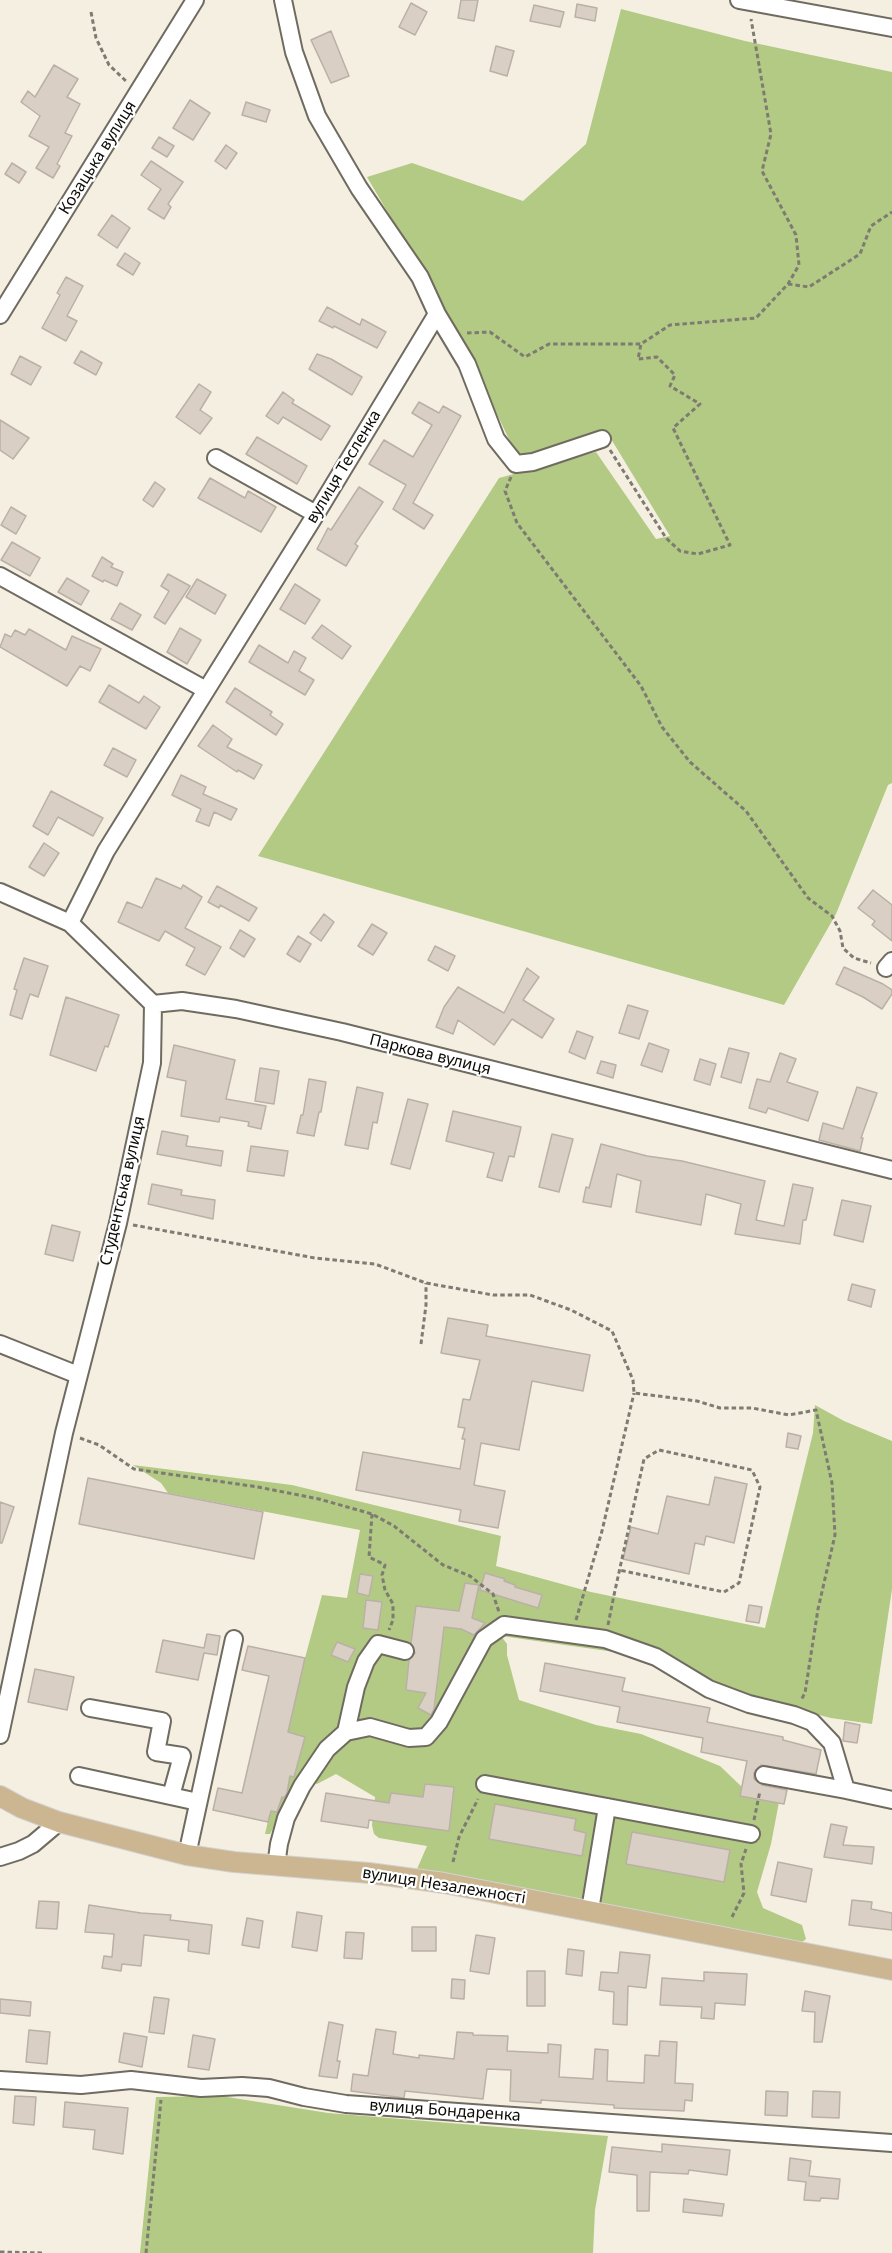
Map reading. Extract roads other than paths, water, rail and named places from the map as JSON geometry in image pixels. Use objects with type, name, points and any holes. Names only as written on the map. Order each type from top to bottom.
[{"type":"main road","name":"вулиця Незалежності","points":[[0,1796],[22,1808],[59,1822],[187,1855],[444,1883],[892,1970]]},
{"type":"street","name":"Козацька вулиця","points":[[0,315],[195,0]]},
{"type":"street","points":[[283,0],[294,52],[317,116],[359,188],[420,277],[436,314],[467,364],[496,439],[516,464],[533,462],[603,439]]},
{"type":"street","points":[[742,1],[892,28]]},
{"type":"street","name":"вулиця Тесленка","points":[[70,923],[106,851],[316,514],[436,314]]},
{"type":"street","points":[[216,458],[316,514]]},
{"type":"street","points":[[0,576],[206,690]]},
{"type":"street","points":[[0,892],[70,923],[153,1004]]},
{"type":"street","name":"Паркова вулиця","points":[[153,1004],[182,1000],[342,1032],[892,1170]]},
{"type":"street","name":"Студентська вулиця","points":[[0,1735],[64,1433],[118,1223],[152,1063],[153,1004]]},
{"type":"street","points":[[0,1344],[78,1375]]},
{"type":"street","points":[[276,1866],[286,1818],[302,1786],[327,1749],[346,1732],[370,1727],[409,1738],[426,1737],[439,1722],[484,1639],[504,1624],[605,1639],[656,1657],[709,1689],[749,1704],[812,1722],[832,1743],[846,1790]]},
{"type":"street","points":[[187,1855],[234,1639]]},
{"type":"street","points":[[346,1732],[356,1687],[366,1661],[378,1644],[405,1651]]},
{"type":"street","points":[[90,1708],[162,1721],[156,1752],[182,1756],[171,1796]]},
{"type":"street","points":[[764,1774],[892,1800]]},
{"type":"street","points":[[80,1776],[198,1802]]},
{"type":"street","points":[[485,1784],[751,1834]]},
{"type":"street","points":[[590,1910],[608,1807]]},
{"type":"street","points":[[0,1857],[33,1844],[59,1822]]},
{"type":"street","name":"вулиця Бондаренка","points":[[0,2080],[81,2085],[131,2080],[201,2088],[242,2086],[269,2088],[346,2104],[892,2143]]}]
